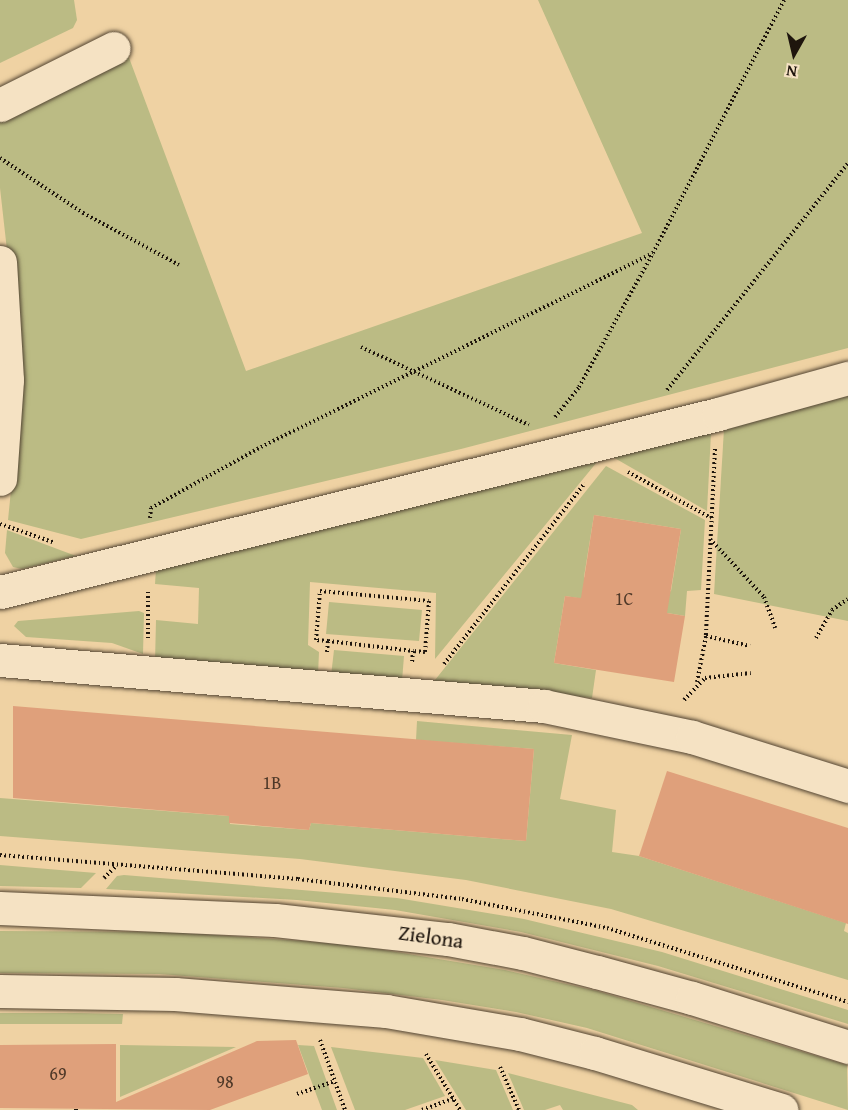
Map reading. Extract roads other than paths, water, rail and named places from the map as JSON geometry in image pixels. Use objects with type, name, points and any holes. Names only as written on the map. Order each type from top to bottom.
[{"type":"street","points":[[0,105],[114,48]]},
{"type":"street","points":[[0,262],[7,380],[0,479]]},
{"type":"street","points":[[0,592],[718,414],[848,378]]},
{"type":"street","points":[[0,660],[544,706],[692,736],[848,786]]},
{"type":"street","name":"Zielona","points":[[0,908],[275,920],[447,939],[523,953],[597,972],[692,998],[848,1047]]},
{"type":"street","points":[[0,991],[175,994],[386,1011],[520,1034],[584,1050],[662,1071],[781,1110]]}]
